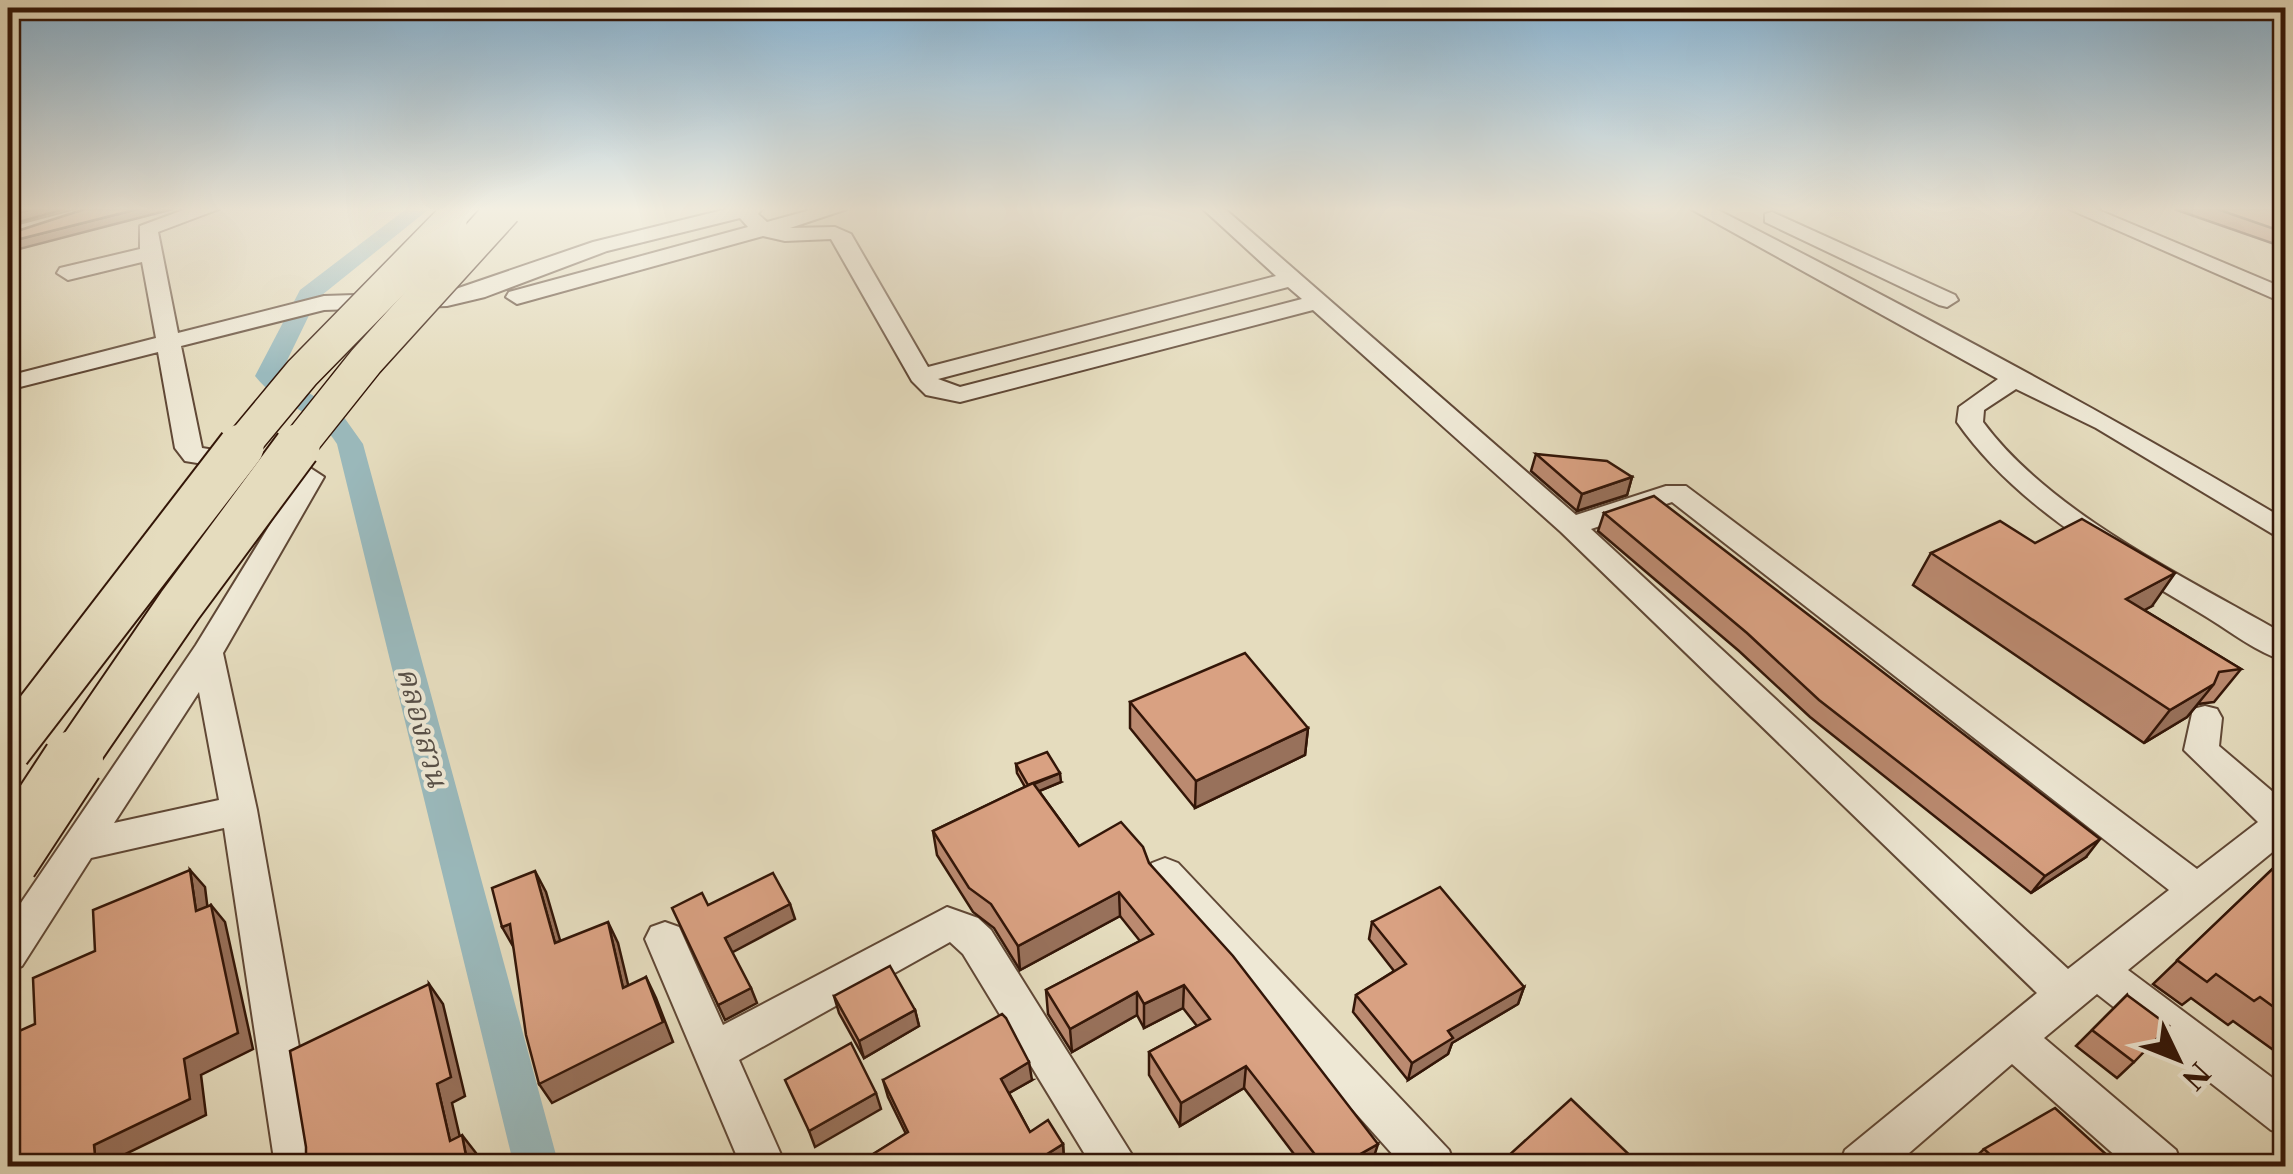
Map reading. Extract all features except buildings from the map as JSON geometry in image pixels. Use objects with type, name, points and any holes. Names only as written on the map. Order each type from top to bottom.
[{"type":"highway","points":[[8,750],[104,619],[256,428],[302,373],[409,264]]},
{"type":"highway","points":[[8,860],[270,479],[362,365],[454,264]]},
{"type":"street","points":[[68,273],[107,264]]},
{"type":"street","points":[[8,954],[75,847],[207,653],[310,477],[194,455],[185,440],[154,264]]},
{"type":"street","points":[[8,384],[324,304],[447,299],[555,264]]},
{"type":"street","points":[[454,314],[599,264]]},
{"type":"street","points":[[859,264],[922,376],[935,390],[960,394],[1321,301]]},
{"type":"street","points":[[1279,264],[2082,983],[2286,1115]]},
{"type":"street","points":[[1806,264],[1900,312],[2015,380],[2105,423],[2286,533]]},
{"type":"street","points":[[1877,264],[1946,300]]},
{"type":"street","points":[[2206,264],[2286,298]]},
{"type":"street","points":[[922,376],[1296,278]]},
{"type":"street","points":[[2015,380],[1972,407],[1970,422],[1989,450],[2068,514],[2286,650]]},
{"type":"street","points":[[1571,526],[1676,492],[2198,890]]},
{"type":"street","points":[[207,653],[239,810],[297,1166]]},
{"type":"street","points":[[1861,1166],[2013,1037],[2284,823],[2200,750],[2205,718]]},
{"type":"street","points":[[8,731],[115,787]]},
{"type":"street","points":[[75,847],[239,810]]},
{"type":"street","points":[[1166,874],[1433,1166]]},
{"type":"street","points":[[713,1052],[947,924],[964,930],[977,942],[1118,1166]]},
{"type":"street","points":[[664,939],[763,1166]]},
{"type":"street","points":[[2013,1037],[2160,1166]]},
{"type":"waterway","name":"คลองสวน","points":[[348,264],[308,295],[267,376],[290,395],[332,419],[350,444],[537,1166]]}]
